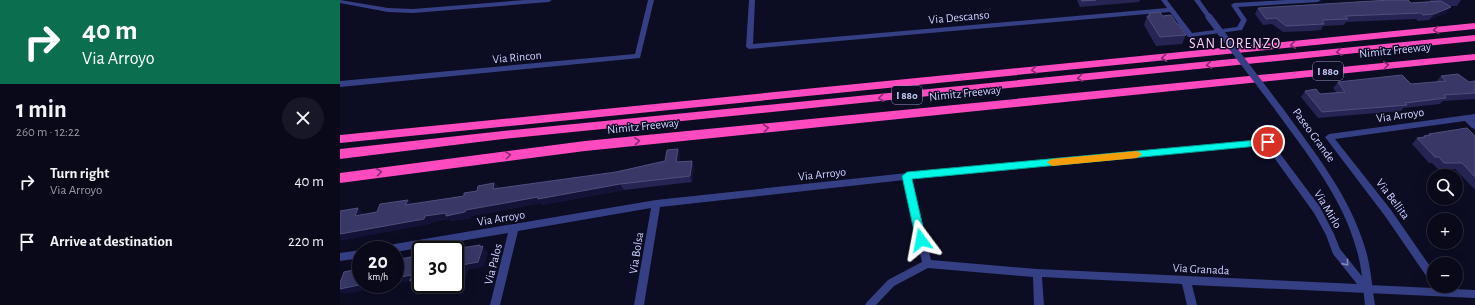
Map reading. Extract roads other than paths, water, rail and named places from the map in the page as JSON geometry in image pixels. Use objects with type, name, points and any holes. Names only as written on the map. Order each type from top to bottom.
[{"type":"highway","name":"Nimitz Freeway","points":[[340,139],[1475,26]]},
{"type":"highway","name":"I 880","points":[[340,154],[503,135],[1475,38]]},
{"type":"highway","name":"Nimitz Freeway","points":[[340,178],[585,146],[1475,56]]},
{"type":"street","points":[[340,1],[352,2],[388,10],[413,11],[549,0]]},
{"type":"street","name":"Via Rincon","points":[[340,84],[638,56],[651,0]]},
{"type":"street","name":"Via Descanso","points":[[752,0],[749,47],[1171,10]]},
{"type":"street","points":[[1164,0],[1190,35],[1240,29],[1244,20],[1234,5],[1318,0]]},
{"type":"street","name":"Paseo Grande","points":[[1197,0],[1279,109],[1329,179],[1347,210],[1361,246],[1370,305]]},
{"type":"street","points":[[1471,118],[1475,126]]},
{"type":"street","name":"Via Arroyo","points":[[1329,137],[1471,118]]},
{"type":"street","name":"Via Bellita","points":[[1329,137],[1388,214],[1427,270]]},
{"type":"street","name":"Via Mirlo","points":[[1268,142],[1317,210],[1330,234],[1336,251],[1367,289]]},
{"type":"street","name":"Via Arroyo","points":[[404,246],[656,204],[907,176],[1268,142]]},
{"type":"street","points":[[870,305],[891,283],[927,264],[907,176]]},
{"type":"street","name":"Via Bolsa","points":[[639,305],[656,204]]},
{"type":"street","name":"Via Palos","points":[[495,305],[514,228]]},
{"type":"street","points":[[340,257],[352,255]]},
{"type":"street","name":"Via Granada","points":[[927,264],[1037,273],[1186,281],[1367,289],[1427,289]]},
{"type":"street","points":[[1037,273],[1039,305]]},
{"type":"street","points":[[1186,281],[1192,305]]},
{"type":"street","name":"Via Granada","points":[[1463,292],[1475,294]]},
{"type":"district","name":"SAN LORENZO","points":[[1235,43]]}]
